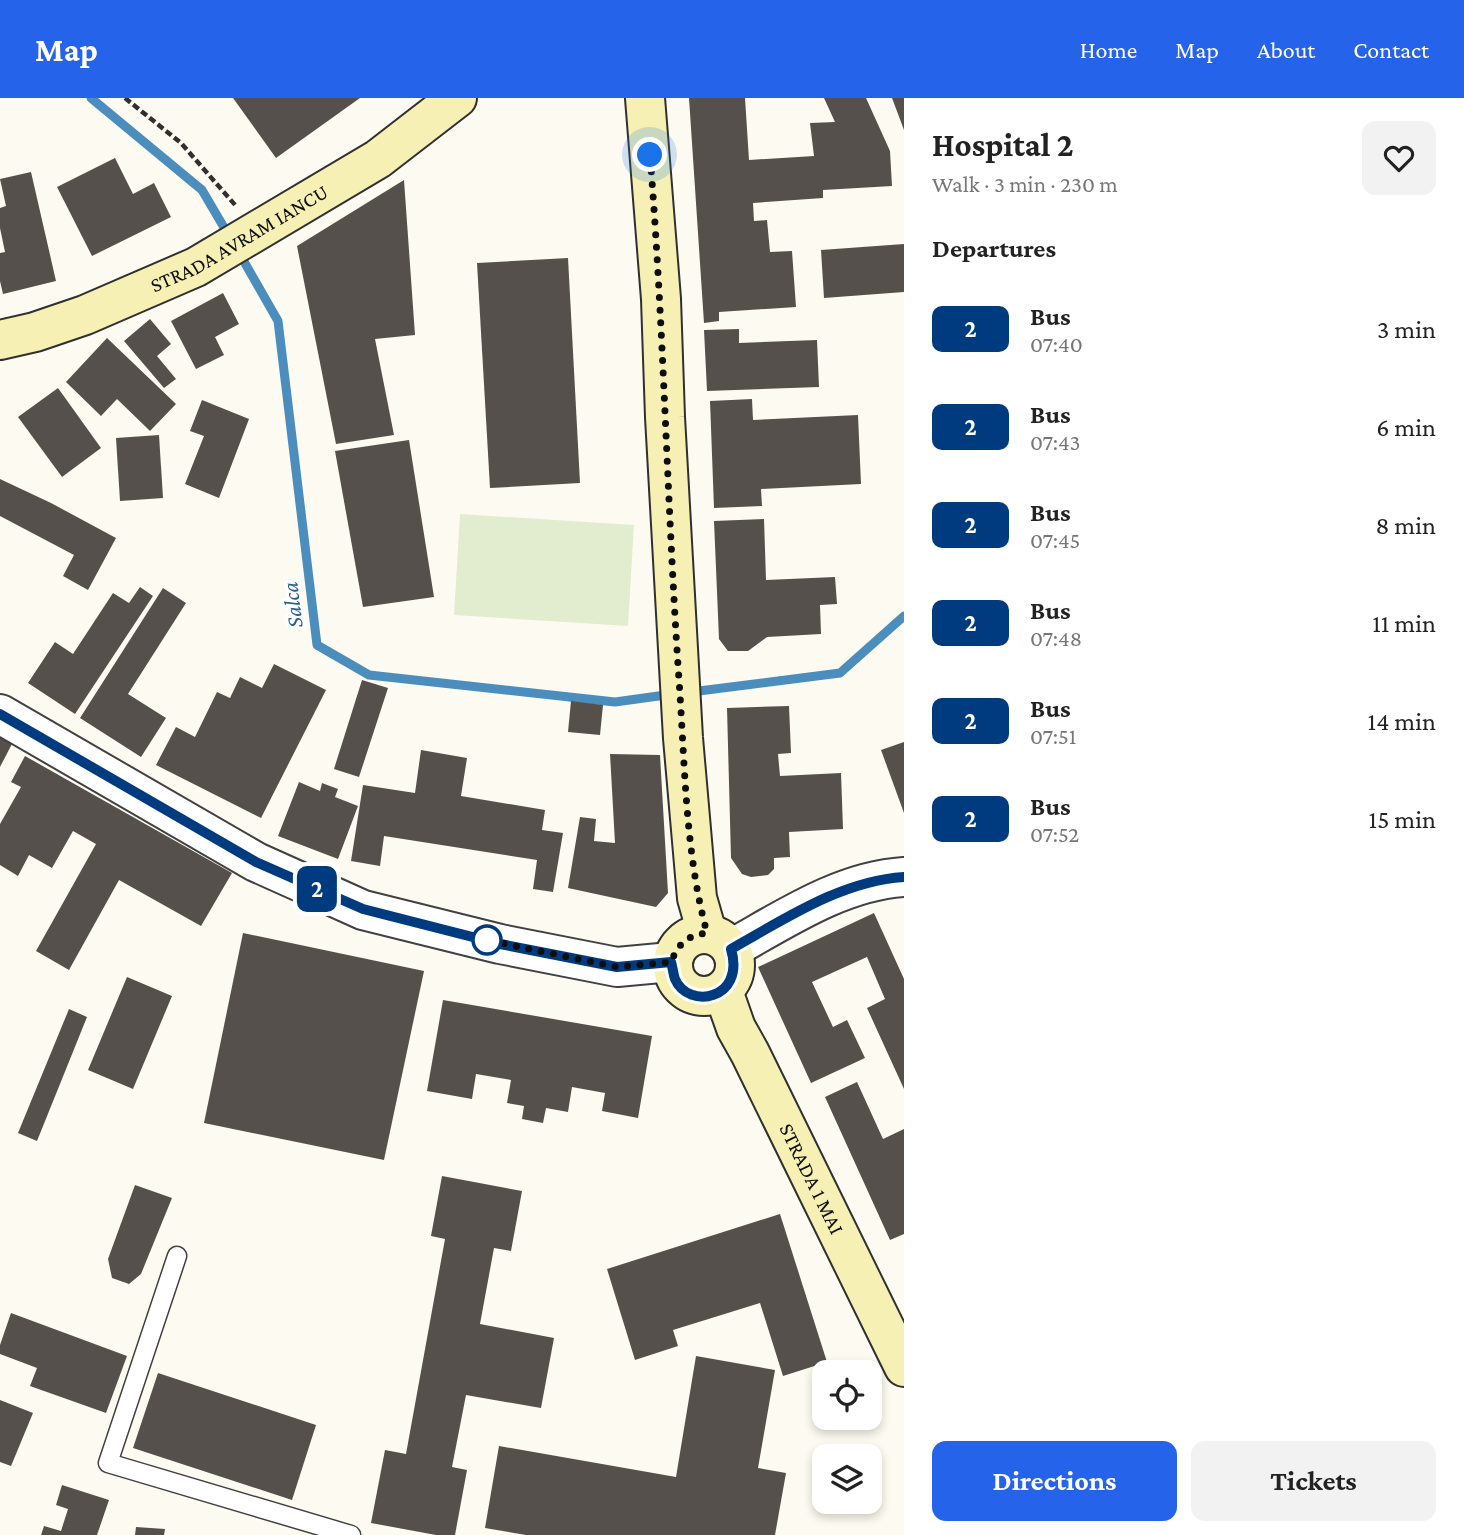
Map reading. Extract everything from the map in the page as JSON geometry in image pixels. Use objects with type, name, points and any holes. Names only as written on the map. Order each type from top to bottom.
[{"type":"main road","name":"STRADA AVRAM IANCU","points":[[0,340],[35,332],[85,315],[196,267],[378,159],[457,98]]},
{"type":"main road","points":[[644,100],[661,299],[682,738],[696,887],[719,941],[735,963],[733,978],[723,991],[707,997],[688,993],[676,981],[671,962],[678,946],[690,936],[719,941]]},
{"type":"main road","name":"STRADA 1 MAI","points":[[723,991],[736,1028],[904,1367]]},
{"type":"street","points":[[0,714],[256,862],[363,909],[500,944],[617,967],[671,962]]},
{"type":"street","points":[[719,941],[833,894],[881,878],[904,877]]},
{"type":"lane","points":[[177,1256],[108,1463],[351,1535]]},
{"type":"path","points":[[125,98],[181,143],[257,230]]},
{"type":"green space","points":[[460,514],[634,525],[628,626],[454,615]]},
{"type":"building","points":[[233,98],[360,98],[276,158]]},
{"type":"building","points":[[689,98],[745,98],[749,160],[814,156],[810,123],[835,122],[824,98],[866,98],[890,151],[892,186],[823,190],[823,198],[753,203],[754,221],[767,220],[770,252],[792,251],[796,307],[719,312],[719,321],[704,323]]},
{"type":"building","points":[[892,98],[904,98],[904,130]]},
{"type":"building","points":[[115,158],[133,194],[154,183],[171,217],[92,256],[57,187]]},
{"type":"building","points":[[31,172],[56,281],[3,294],[0,253],[5,252],[0,228],[0,208],[6,206],[0,179]]},
{"type":"building","points":[[404,180],[415,335],[375,339],[394,435],[336,444],[297,246]]},
{"type":"building","points":[[904,244],[904,292],[824,298],[821,250]]},
{"type":"building","points":[[568,258],[580,483],[490,488],[477,263]]},
{"type":"building","points":[[223,293],[239,324],[215,337],[224,355],[196,369],[171,321]]},
{"type":"building","points":[[150,319],[171,344],[157,356],[176,379],[164,388],[124,341]]},
{"type":"building","points":[[739,329],[739,343],[817,340],[819,387],[707,391],[704,330]]},
{"type":"building","points":[[107,338],[176,404],[150,431],[117,399],[101,416],[66,382]]},
{"type":"building","points":[[58,388],[101,448],[62,477],[18,417]]},
{"type":"building","points":[[752,399],[753,420],[858,415],[861,484],[761,489],[762,506],[714,508],[710,401]]},
{"type":"building","points":[[202,400],[249,419],[219,498],[185,484],[204,436],[190,431]]},
{"type":"building","points":[[159,435],[163,498],[120,501],[116,438]]},
{"type":"building","points":[[409,440],[434,597],[363,607],[335,451]]},
{"type":"building","points":[[0,479],[116,538],[88,590],[63,576],[74,555],[0,516]]},
{"type":"building","points":[[764,519],[766,580],[835,577],[837,604],[820,605],[821,634],[767,637],[748,651],[728,651],[719,639],[714,521]]},
{"type":"building","points":[[140,587],[153,596],[75,714],[28,683],[55,642],[73,654],[113,593],[129,603]]},
{"type":"building","points":[[163,588],[186,603],[128,694],[166,718],[141,757],[80,718]]},
{"type":"building","points":[[274,664],[326,690],[261,818],[156,765],[176,727],[195,737],[217,692],[230,698],[240,677],[262,688]]},
{"type":"building","points":[[362,680],[388,688],[359,777],[334,769]]},
{"type":"building","points":[[571,701],[603,705],[600,735],[568,732]]},
{"type":"building","points":[[789,706],[791,753],[778,754],[780,776],[841,773],[843,829],[789,832],[790,857],[774,858],[774,869],[768,875],[751,877],[742,874],[731,858],[727,708]]},
{"type":"building","points":[[0,735],[13,742],[0,767]]},
{"type":"building","points":[[904,742],[904,813],[881,750]]},
{"type":"building","points":[[421,750],[467,758],[461,796],[545,810],[542,830],[563,833],[553,892],[533,889],[537,860],[384,836],[380,866],[351,861],[363,785],[415,793]]},
{"type":"building","points":[[610,754],[660,755],[668,893],[656,907],[568,888],[580,817],[596,819],[594,841],[615,843]]},
{"type":"building","points":[[25,756],[232,873],[201,926],[119,880],[69,970],[36,951],[96,844],[73,831],[52,868],[29,855],[18,876],[0,865],[0,824],[21,787],[11,782]]},
{"type":"building","points":[[299,782],[320,791],[322,783],[338,789],[335,797],[358,806],[338,859],[278,836]]},
{"type":"building","points":[[874,913],[904,979],[904,1089],[867,1008],[885,999],[867,957],[812,982],[833,1027],[847,1020],[865,1058],[811,1083],[758,967]]},
{"type":"building","points":[[243,933],[424,971],[384,1160],[204,1123]]},
{"type":"building","points":[[127,977],[172,996],[133,1089],[88,1070]]},
{"type":"building","points":[[443,1000],[652,1036],[638,1118],[602,1111],[605,1093],[572,1087],[568,1112],[546,1108],[543,1123],[522,1119],[524,1106],[507,1103],[511,1080],[476,1074],[472,1099],[427,1091]]},
{"type":"building","points":[[69,1009],[87,1017],[37,1141],[18,1133]]},
{"type":"building","points":[[857,1082],[883,1139],[904,1129],[904,1234],[890,1240],[825,1097]]},
{"type":"building","points":[[442,1176],[522,1191],[511,1251],[494,1248],[480,1324],[554,1338],[541,1408],[466,1395],[452,1467],[467,1470],[455,1535],[436,1535],[371,1523],[385,1450],[406,1454],[445,1239],[431,1236]]},
{"type":"building","points":[[135,1185],[172,1198],[141,1274],[129,1284],[112,1278],[108,1259]]},
{"type":"building","points":[[780,1214],[826,1360],[812,1360],[812,1367],[783,1376],[760,1303],[673,1330],[678,1346],[635,1360],[607,1269]]},
{"type":"building","points":[[11,1313],[127,1356],[106,1413],[30,1386],[37,1368],[0,1354],[0,1345]]},
{"type":"building","points":[[696,1356],[775,1370],[758,1468],[786,1473],[775,1535],[526,1535],[485,1528],[499,1446],[676,1477]]},
{"type":"building","points":[[158,1373],[316,1425],[292,1500],[133,1448]]},
{"type":"building","points":[[0,1400],[33,1413],[11,1466],[0,1462]]},
{"type":"building","points":[[62,1485],[109,1500],[97,1535],[41,1535],[44,1526],[61,1531],[68,1509],[56,1505]]},
{"type":"building","points":[[136,1527],[165,1529],[164,1535],[135,1535]]},
{"type":"waterway","name":"Salca","points":[[91,98],[202,190],[229,236]]},
{"type":"waterway","name":"Salca","points":[[238,251],[278,321],[317,645],[369,675],[615,702],[673,694]]},
{"type":"waterway","name":"Salca","points":[[691,692],[840,673],[904,616]]},
{"type":"bus line","name":"2","points":[[0,714],[256,862],[363,909],[500,944],[617,967],[671,962],[676,981],[688,993],[707,997],[723,991],[733,978],[735,963],[731,949],[833,894],[881,878],[904,877]]},
{"type":"route","points":[[487,940],[477,938],[617,967],[671,962],[678,946],[690,936],[707,933],[697,898],[682,738],[661,299],[650,155]]}]
